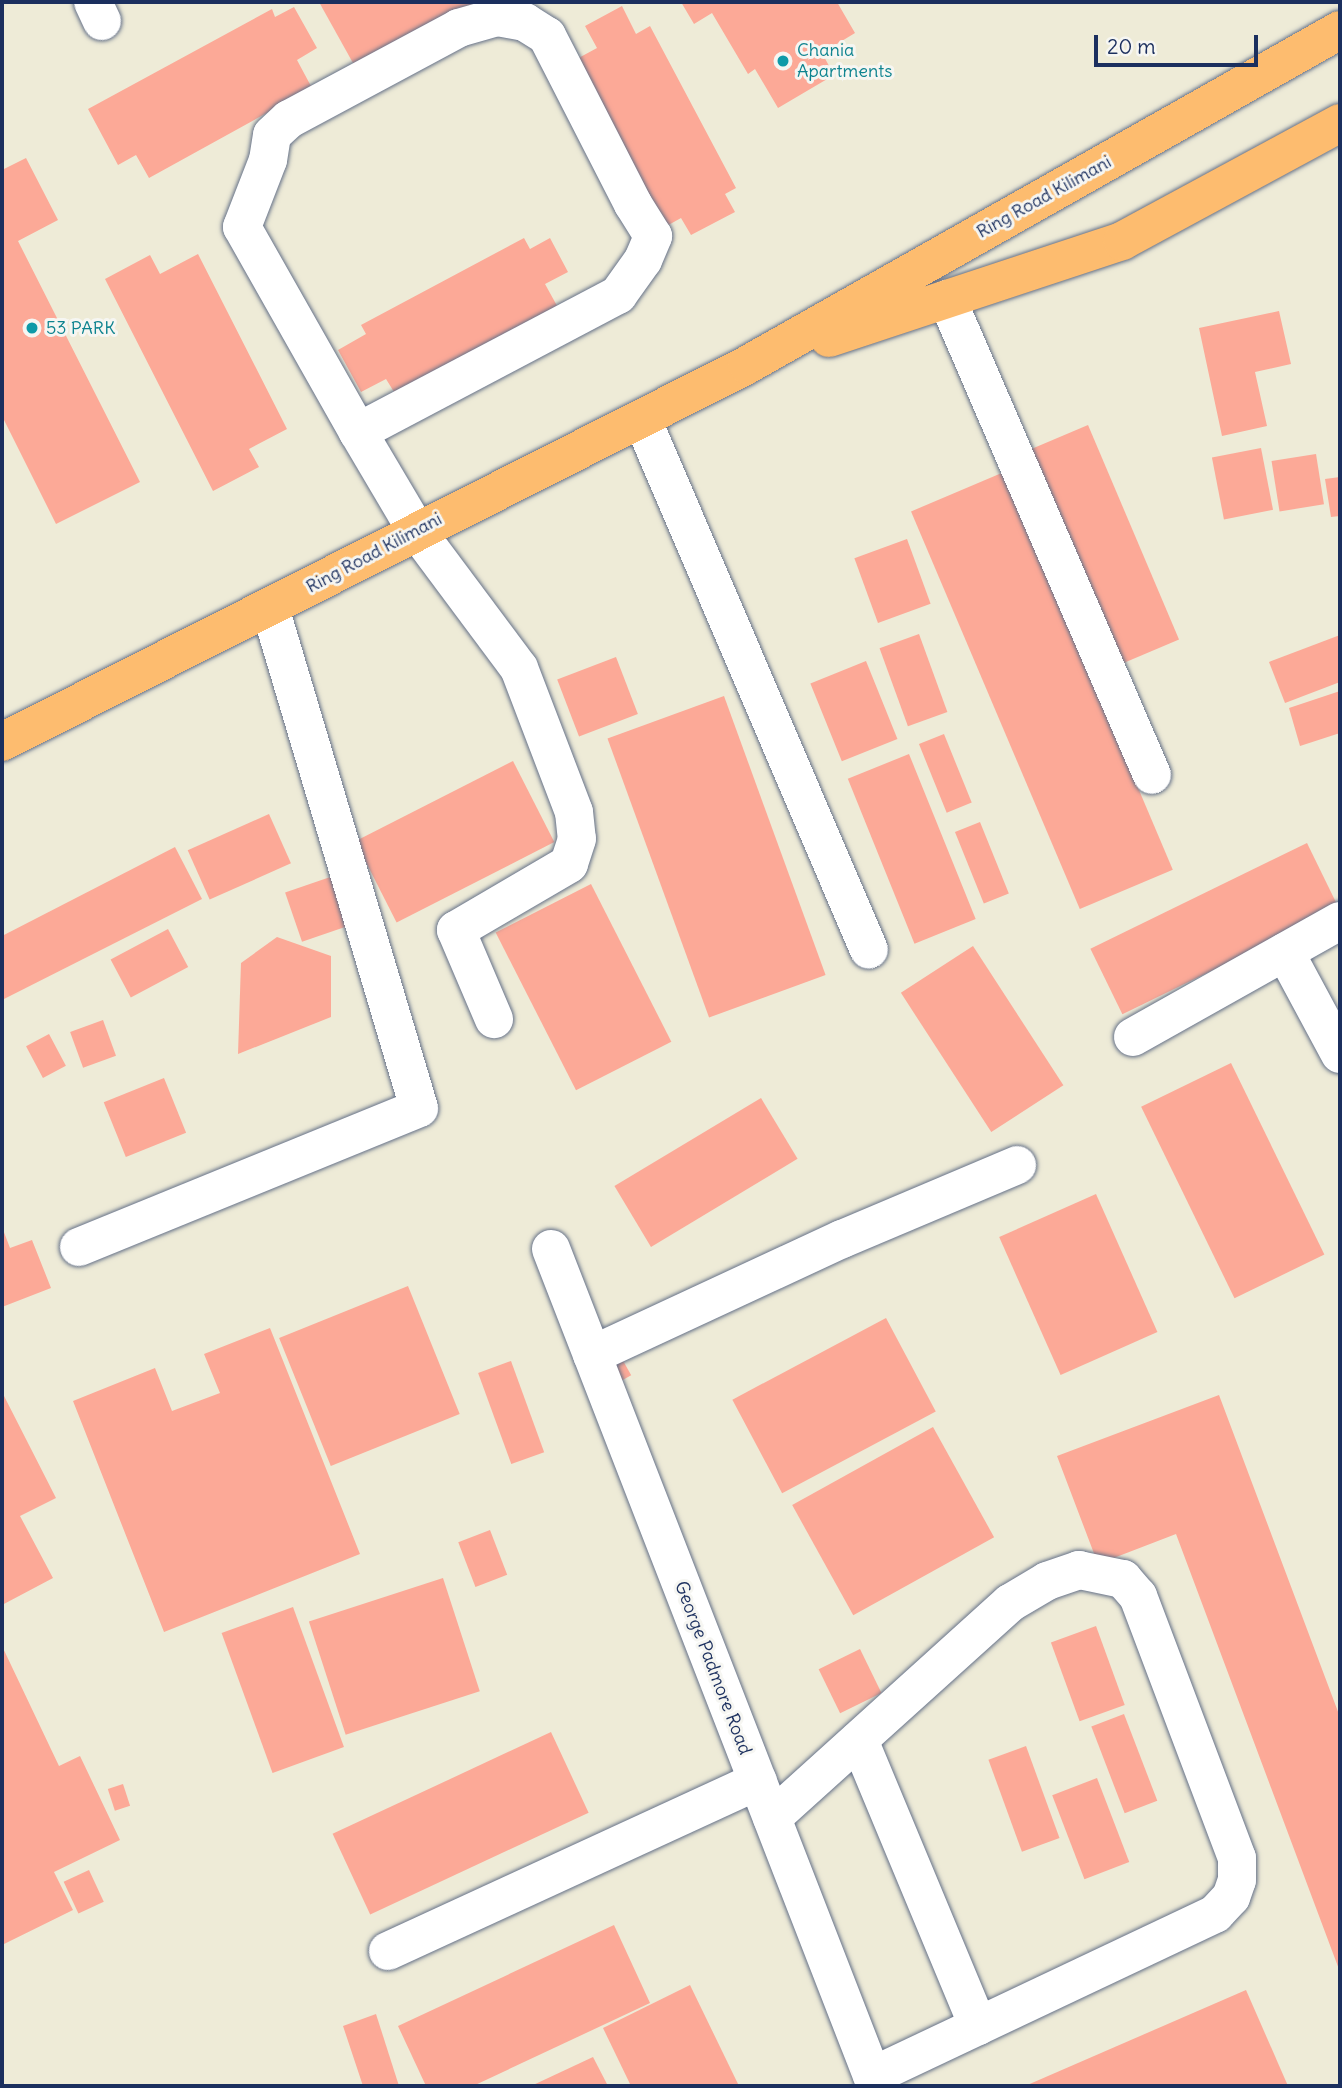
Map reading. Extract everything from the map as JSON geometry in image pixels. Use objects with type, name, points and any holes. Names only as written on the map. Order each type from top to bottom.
[{"type":"main road","name":"Ring Road Kilimani","points":[[2,742],[270,608],[416,530],[747,365],[1340,30]]},
{"type":"main road","name":"Ring Road Kilimani","points":[[747,365],[1122,241],[1340,122]]},
{"type":"street","points":[[358,432],[618,295],[643,260],[653,236],[547,36],[525,22],[497,17],[459,28],[289,120],[272,135],[268,160],[242,227],[358,432],[416,530],[519,668],[574,812],[576,839],[569,864],[456,930],[494,1018]]},
{"type":"street","points":[[947,299],[1152,775]]},
{"type":"street","points":[[642,419],[869,950]]},
{"type":"street","points":[[79,1247],[419,1108],[270,608]]},
{"type":"street","points":[[1133,1037],[1340,921]]},
{"type":"street","points":[[1285,951],[1340,1054]]},
{"type":"street","points":[[592,1355],[842,1239],[1017,1165]]},
{"type":"street","name":"George Padmore Road","points":[[551,1249],[874,2081]]},
{"type":"street","points":[[772,1818],[1010,1603],[1046,1581],[1079,1570],[1123,1579],[1138,1596],[1237,1858],[1237,1880],[1231,1897],[1215,1914],[978,2026],[874,2081]]},
{"type":"street","points":[[859,1740],[978,2026]]},
{"type":"street","points":[[388,1951],[758,1781]]},
{"type":"building","points":[[319,2],[482,2],[358,72]]},
{"type":"building","name":"Chania Apartments","points":[[681,2],[837,2],[855,33],[822,53],[834,75],[778,108],[755,69],[748,74],[712,13],[694,24]]},
{"type":"building","points":[[622,6],[636,34],[650,26],[736,188],[725,194],[735,212],[691,235],[681,218],[663,228],[573,61],[597,48],[585,26]]},
{"type":"building","points":[[294,7],[317,48],[297,60],[312,88],[149,178],[136,155],[118,165],[88,109],[272,9],[275,17]]},
{"type":"building","name":"53 PARK","points":[[26,158],[58,220],[18,241],[140,482],[56,524],[2,416],[2,170]]},
{"type":"building","points":[[524,238],[530,249],[550,238],[568,272],[545,284],[561,313],[399,400],[386,379],[361,392],[338,350],[366,334],[361,325]]},
{"type":"building","name":"53 PARK","points":[[198,254],[287,429],[249,449],[259,467],[213,491],[105,279],[150,255],[160,274]]},
{"type":"building","points":[[1279,311],[1291,364],[1255,372],[1267,426],[1222,436],[1199,328]]},
{"type":"building","points":[[1088,425],[1179,639],[1118,665],[1027,451]]},
{"type":"building","points":[[1261,448],[1273,510],[1224,519],[1212,458]]},
{"type":"building","points":[[1316,454],[1324,504],[1280,511],[1272,461]]},
{"type":"building","points":[[1004,472],[1173,870],[1080,909],[911,511]]},
{"type":"building","points":[[1340,477],[1340,516],[1331,517],[1325,479]]},
{"type":"building","points":[[907,539],[931,604],[878,623],[854,558]]},
{"type":"building","points":[[919,634],[947,712],[908,726],[880,648]]},
{"type":"building","points":[[1340,635],[1340,682],[1285,703],[1269,662]]},
{"type":"building","points":[[616,657],[638,714],[579,737],[557,680]]},
{"type":"building","points":[[866,661],[897,739],[842,761],[810,683]]},
{"type":"building","points":[[1340,691],[1340,733],[1300,746],[1289,708]]},
{"type":"building","points":[[724,696],[826,975],[709,1017],[607,738]]},
{"type":"building","points":[[944,734],[972,803],[947,813],[919,744]]},
{"type":"building","points":[[909,754],[976,919],[914,944],[848,779]]},
{"type":"building","points":[[513,761],[554,842],[397,922],[355,841]]},
{"type":"building","points":[[269,814],[291,863],[210,900],[188,850]]},
{"type":"building","points":[[980,822],[1009,893],[984,904],[955,832]]},
{"type":"building","points":[[1307,843],[1339,909],[1122,1014],[1090,949]]},
{"type":"building","points":[[175,847],[202,899],[2,1000],[2,936]]},
{"type":"building","points":[[339,874],[356,923],[302,942],[285,893]]},
{"type":"building","points":[[591,884],[671,1042],[576,1090],[496,933]]},
{"type":"building","points":[[168,929],[188,967],[131,997],[111,960]]},
{"type":"building","points":[[277,937],[331,956],[331,1017],[238,1054],[241,963]]},
{"type":"building","points":[[973,946],[1063,1085],[991,1132],[901,993]]},
{"type":"building","points":[[103,1020],[116,1056],[83,1068],[70,1032]]},
{"type":"building","points":[[49,1034],[66,1066],[43,1078],[26,1046]]},
{"type":"building","points":[[1231,1063],[1324,1254],[1234,1298],[1141,1107]]},
{"type":"building","points":[[164,1078],[186,1133],[126,1157],[104,1102]]},
{"type":"building","points":[[761,1098],[798,1159],[651,1247],[614,1186]]},
{"type":"building","points":[[1096,1194],[1157,1332],[1061,1375],[999,1237]]},
{"type":"building","points":[[2,1227],[10,1248],[32,1240],[51,1288],[2,1307]]},
{"type":"building","points":[[408,1286],[460,1414],[331,1466],[279,1338]]},
{"type":"building","points":[[886,1318],[936,1412],[782,1493],[732,1400]]},
{"type":"building","points":[[270,1328],[360,1554],[164,1632],[73,1401],[155,1368],[172,1411],[220,1393],[204,1354]]},
{"type":"building","points":[[621,1357],[631,1375],[611,1387],[601,1368]]},
{"type":"building","points":[[511,1361],[544,1452],[511,1464],[478,1373]]},
{"type":"building","points":[[2,1392],[56,1498],[20,1516],[53,1578],[2,1605]]},
{"type":"building","points":[[1219,1395],[1340,1717],[1340,1972],[1176,1534],[1098,1564],[1057,1456]]},
{"type":"building","points":[[933,1427],[994,1537],[853,1615],[792,1505]]},
{"type":"building","points":[[490,1530],[507,1575],[475,1587],[458,1542]]},
{"type":"building","points":[[443,1578],[480,1691],[346,1735],[309,1622]]},
{"type":"building","points":[[293,1607],[344,1747],[273,1773],[222,1633]]},
{"type":"building","points":[[1096,1626],[1125,1705],[1080,1721],[1051,1642]]},
{"type":"building","points":[[2,1646],[59,1766],[80,1756],[120,1840],[54,1872],[73,1910],[2,1945]]},
{"type":"building","points":[[860,1649],[881,1693],[840,1713],[819,1669]]},
{"type":"building","points":[[1124,1714],[1157,1801],[1125,1813],[1091,1727]]},
{"type":"building","points":[[551,1732],[589,1813],[370,1915],[333,1834]]},
{"type":"building","points":[[1026,1746],[1060,1838],[1022,1852],[988,1760]]},
{"type":"building","points":[[1097,1778],[1129,1862],[1084,1879],[1052,1795]]},
{"type":"building","points":[[123,1784],[130,1806],[115,1811],[108,1789]]},
{"type":"building","points":[[89,1870],[104,1902],[78,1914],[64,1882]]},
{"type":"building","points":[[614,1925],[650,2003],[473,2086],[426,2086],[398,2026]]},
{"type":"building","points":[[690,1985],[739,2086],[631,2086],[603,2028]]},
{"type":"building","points":[[1246,1990],[1288,2086],[1025,2086]]},
{"type":"building","points":[[376,2014],[399,2086],[363,2086],[343,2026]]},
{"type":"building","points":[[593,2057],[608,2086],[531,2086]]},
{"type":"place","name":"Chania Apartments","points":[[783,61]]},
{"type":"place","name":"53 PARK","points":[[32,328]]}]
